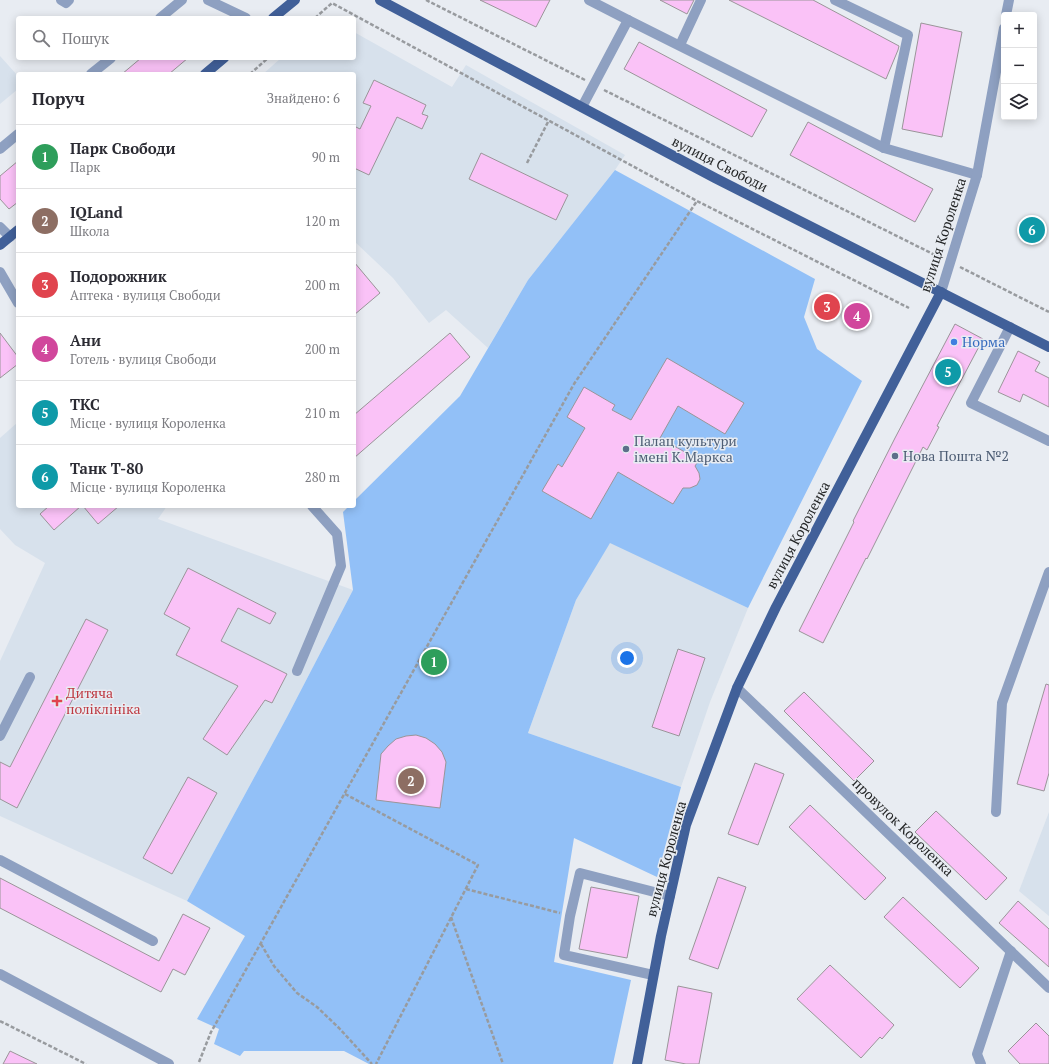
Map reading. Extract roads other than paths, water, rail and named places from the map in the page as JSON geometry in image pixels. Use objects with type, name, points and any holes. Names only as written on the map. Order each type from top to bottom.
[{"type":"main road","points":[[275,16],[295,0]]},
{"type":"main road","name":"вулиця Свободи","points":[[380,0],[722,181],[1049,347]]},
{"type":"main road","points":[[207,72],[222,60]]},
{"type":"main road","points":[[0,245],[16,232]]},
{"type":"main road","name":"вулиця Короленка","points":[[637,1064],[660,936],[686,825],[737,688],[779,600],[941,292]]},
{"type":"street","points":[[61,0],[66,3],[69,0]]},
{"type":"street","points":[[162,16],[182,0]]},
{"type":"street","points":[[208,0],[242,16]]},
{"type":"street","points":[[589,0],[884,148],[977,175]]},
{"type":"street","points":[[680,45],[702,0]]},
{"type":"street","points":[[835,0],[908,35],[884,148]]},
{"type":"street","points":[[1007,12],[1009,0]]},
{"type":"street","points":[[582,107],[628,20]]},
{"type":"street","name":"вулиця Короленка","points":[[941,292],[977,175],[1001,44]]},
{"type":"street","points":[[94,72],[108,60]]},
{"type":"street","points":[[0,149],[16,136]]},
{"type":"street","points":[[0,227],[10,237]]},
{"type":"street","points":[[0,272],[16,300]]},
{"type":"street","points":[[1010,327],[971,402],[1049,441]]},
{"type":"street","points":[[297,670],[342,566],[337,534],[314,508]]},
{"type":"street","points":[[996,812],[1002,703],[1049,572]]},
{"type":"street","points":[[0,736],[30,676]]},
{"type":"street","name":"провулок Короленка","points":[[737,688],[1049,988]]},
{"type":"street","points":[[0,860],[153,941]]},
{"type":"street","points":[[653,975],[564,955],[570,916],[580,873],[670,896]]},
{"type":"street","points":[[981,1064],[977,1054],[1011,951]]},
{"type":"street","points":[[0,974],[169,1064]]},
{"type":"place","name":"Танк Т-80","points":[[1032,230]]},
{"type":"place","name":"Подорожник","points":[[827,307]]},
{"type":"place","name":"Ани","points":[[857,316]]},
{"type":"place","name":"Норма","points":[[954,342]]},
{"type":"place","name":"ТКС","points":[[948,372]]},
{"type":"place","name":"Палац культури імені К.Маркса","points":[[626,449]]},
{"type":"place","name":"Нова Пошта №2","points":[[895,456]]},
{"type":"place","name":"Парк Свободи","points":[[434,662]]},
{"type":"place","name":"Дитяча поліклініка","points":[[57,701]]},
{"type":"place","name":"IQLand","points":[[411,781]]}]
